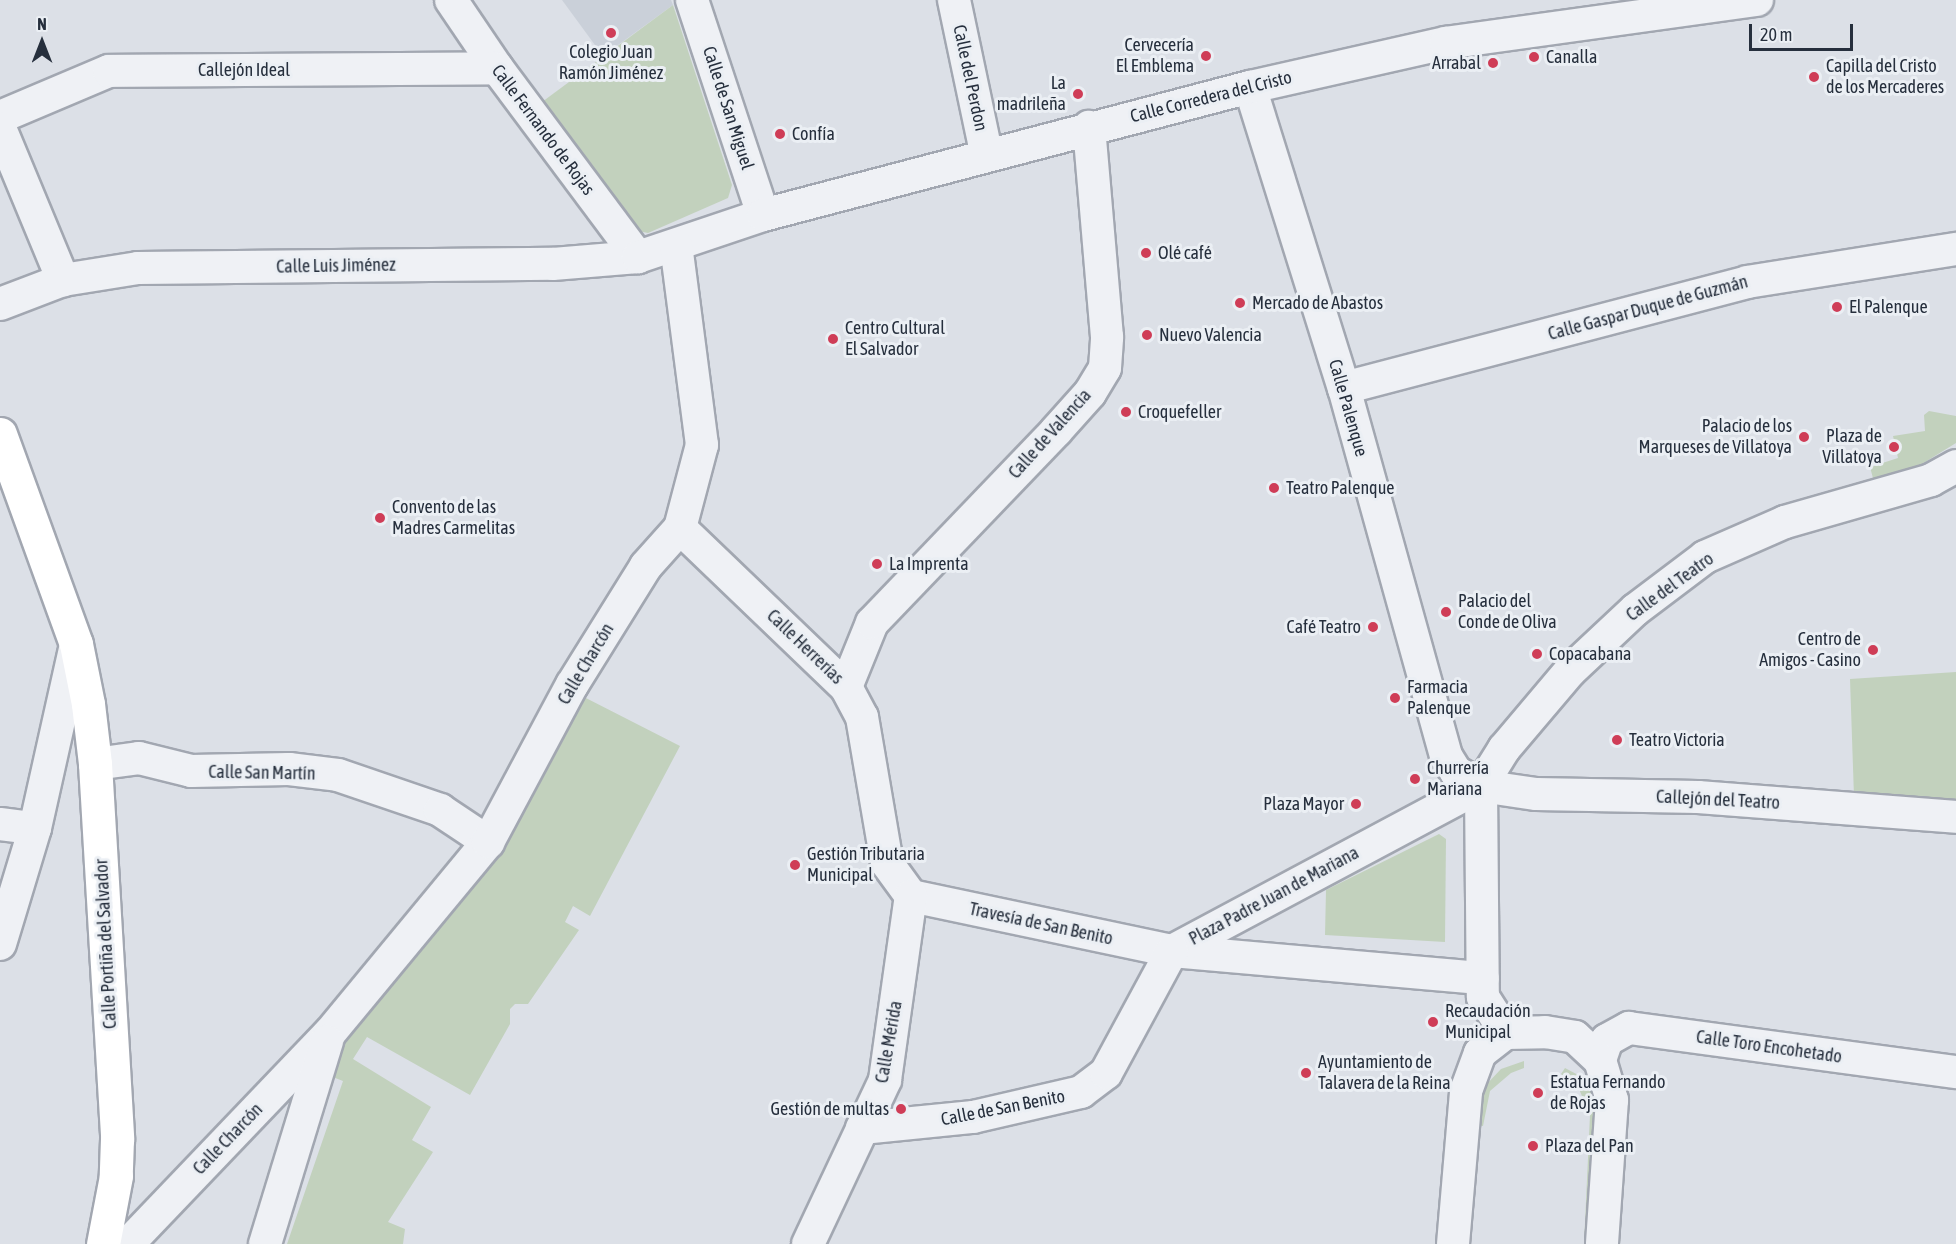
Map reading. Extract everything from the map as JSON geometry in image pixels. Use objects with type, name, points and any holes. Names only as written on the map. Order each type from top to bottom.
[{"type":"main road","name":"Calle Portiña del Salvador","points":[[0,434],[75,644],[95,764],[117,1139],[116,1176],[103,1244]]},
{"type":"street","name":"Calle Fernando de Rojas","points":[[451,0],[497,69],[638,257]]},
{"type":"street","name":"Calle de San Miguel","points":[[692,0],[763,215]]},
{"type":"street","name":"Calle del Perdon","points":[[954,0],[987,156]]},
{"type":"street","name":"Calle Corredera del Cristo","points":[[676,246],[763,215],[1089,127],[1251,87],[1446,43],[1757,0]]},
{"type":"street","name":"Callejón Ideal","points":[[0,117],[109,71],[497,69]]},
{"type":"street","name":"Calle Palenque","points":[[1251,87],[1344,388],[1446,756],[1456,772],[1481,786]]},
{"type":"street","name":"Calle de Valencia","points":[[846,687],[872,623],[1083,401],[1105,368],[1107,337],[1089,127]]},
{"type":"street","points":[[0,128],[63,280]]},
{"type":"street","name":"Calle Luis Jiménez","points":[[0,304],[63,280],[138,268],[554,264],[638,257],[676,246]]},
{"type":"street","name":"Calle Charcón","points":[[128,1244],[329,1034],[488,842],[572,685],[646,566],[680,528],[702,445],[676,246]]},
{"type":"street","name":"Calle Gaspar Duque de Guzmán","points":[[1344,388],[1747,282],[1956,249]]},
{"type":"street","name":"Calle del Teatro","points":[[1481,786],[1504,749],[1570,671],[1635,610],[1705,557],[1785,522],[1931,480],[1956,466]]},
{"type":"street","name":"Calle Herrerías","points":[[680,528],[846,687],[862,717],[887,863],[911,896]]},
{"type":"street","points":[[0,944],[34,828],[75,644]]},
{"type":"street","name":"Calle San Martín","points":[[95,764],[139,758],[191,771],[289,769],[338,776],[440,810],[488,842]]},
{"type":"street","points":[[1481,786],[1483,997],[1506,1033]]},
{"type":"street","name":"Callejón del Teatro","points":[[1481,786],[1536,794],[1698,797],[1956,817]]},
{"type":"street","name":"Plaza Padre Juan de Mariana","points":[[1172,951],[1481,786]]},
{"type":"street","points":[[0,824],[34,828]]},
{"type":"street","name":"Travesía de San Benito","points":[[911,896],[1172,951]]},
{"type":"street","name":"Calle Mérida","points":[[808,1244],[885,1080],[911,896]]},
{"type":"street","name":"Plaza Padre Juan de Mariana","points":[[1172,951],[1483,978]]},
{"type":"street","name":"Calle de San Benito","points":[[862,1128],[973,1117],[1081,1092],[1106,1073],[1172,951]]},
{"type":"street","name":"Calle Toro Encohetado","points":[[1600,1060],[1607,1040],[1629,1028],[1956,1072]]},
{"type":"street","points":[[1453,1244],[1466,1091],[1480,1053],[1506,1033],[1545,1032],[1575,1037],[1600,1060],[1612,1100],[1602,1244]]},
{"type":"street","name":"Calle Charcón","points":[[264,1244],[329,1034]]},
{"type":"shaded area","name":"Colegio Juan Ramón Jiménez","points":[[562,0],[671,0],[673,5],[603,56]]},
{"type":"green space","points":[[673,5],[732,185],[728,198],[648,233],[638,231],[542,102]]},
{"type":"green space","points":[[1929,411],[1956,416],[1956,443],[1912,470],[1874,482],[1870,467],[1898,458],[1893,436],[1925,431],[1924,415]]},
{"type":"green space","points":[[1956,672],[1956,806],[1854,797],[1850,679]]},
{"type":"green space","points":[[580,695],[680,746],[590,916],[573,906],[565,922],[579,930],[528,1004],[515,1004],[510,1009],[510,1024],[470,1095],[367,1037],[353,1059],[431,1107],[412,1140],[433,1152],[388,1222],[405,1229],[403,1244],[287,1244],[343,1081],[330,1076],[340,1042]]},
{"type":"green space","points":[[1439,834],[1446,839],[1445,942],[1325,935],[1326,890]]},
{"type":"green space","points":[[1524,1061],[1524,1068],[1511,1073],[1490,1091],[1483,1126],[1475,1125],[1484,1087],[1501,1069]]},
{"type":"green space","points":[[1565,1068],[1580,1076],[1599,1100],[1592,1244],[1584,1244],[1590,1115],[1579,1089],[1561,1074]]},
{"type":"place","name":"Colegio Juan Ramón Jiménez","points":[[611,33]]},
{"type":"place","name":"Cervecería El Emblema","points":[[1206,56]]},
{"type":"place","name":"Canalla","points":[[1534,57]]},
{"type":"place","name":"Arrabal","points":[[1493,63]]},
{"type":"place","name":"Capilla del Cristo de los Mercaderes","points":[[1814,77]]},
{"type":"place","name":"La madrileña","points":[[1078,94]]},
{"type":"place","name":"Confía","points":[[780,134]]},
{"type":"place","name":"Olé café","points":[[1146,253]]},
{"type":"place","name":"Mercado de Abastos","points":[[1240,303]]},
{"type":"place","name":"El Palenque","points":[[1837,307]]},
{"type":"place","name":"Nuevo Valencia","points":[[1147,335]]},
{"type":"place","name":"Centro Cultural El Salvador","points":[[833,339]]},
{"type":"place","name":"Croquefeller","points":[[1126,412]]},
{"type":"place","name":"Palacio de los Marqueses de Villatoya","points":[[1804,437]]},
{"type":"place","name":"Plaza de Villatoya","points":[[1894,447]]},
{"type":"place","name":"Teatro Palenque","points":[[1274,488]]},
{"type":"place","name":"Convento de las Madres Carmelitas","points":[[380,518]]},
{"type":"place","name":"La Imprenta","points":[[877,564]]},
{"type":"place","name":"Palacio del Conde de Oliva","points":[[1446,612]]},
{"type":"place","name":"Café Teatro","points":[[1373,627]]},
{"type":"place","name":"Centro de Amigos - Casino","points":[[1873,650]]},
{"type":"place","name":"Copacabana","points":[[1537,654]]},
{"type":"place","name":"Farmacia Palenque","points":[[1395,698]]},
{"type":"place","name":"Teatro Victoria","points":[[1617,740]]},
{"type":"place","name":"Churrería Mariana","points":[[1415,779]]},
{"type":"place","name":"Plaza Mayor","points":[[1356,804]]},
{"type":"place","name":"Gestión Tributaria Municipal","points":[[795,865]]},
{"type":"place","name":"Recaudación Municipal","points":[[1433,1022]]},
{"type":"place","name":"Ayuntamiento de Talavera de la Reina","points":[[1306,1073]]},
{"type":"place","name":"Estatua Fernando de Rojas","points":[[1538,1093]]},
{"type":"place","name":"Gestión de multas","points":[[901,1109]]},
{"type":"place","name":"Plaza del Pan","points":[[1533,1146]]}]
